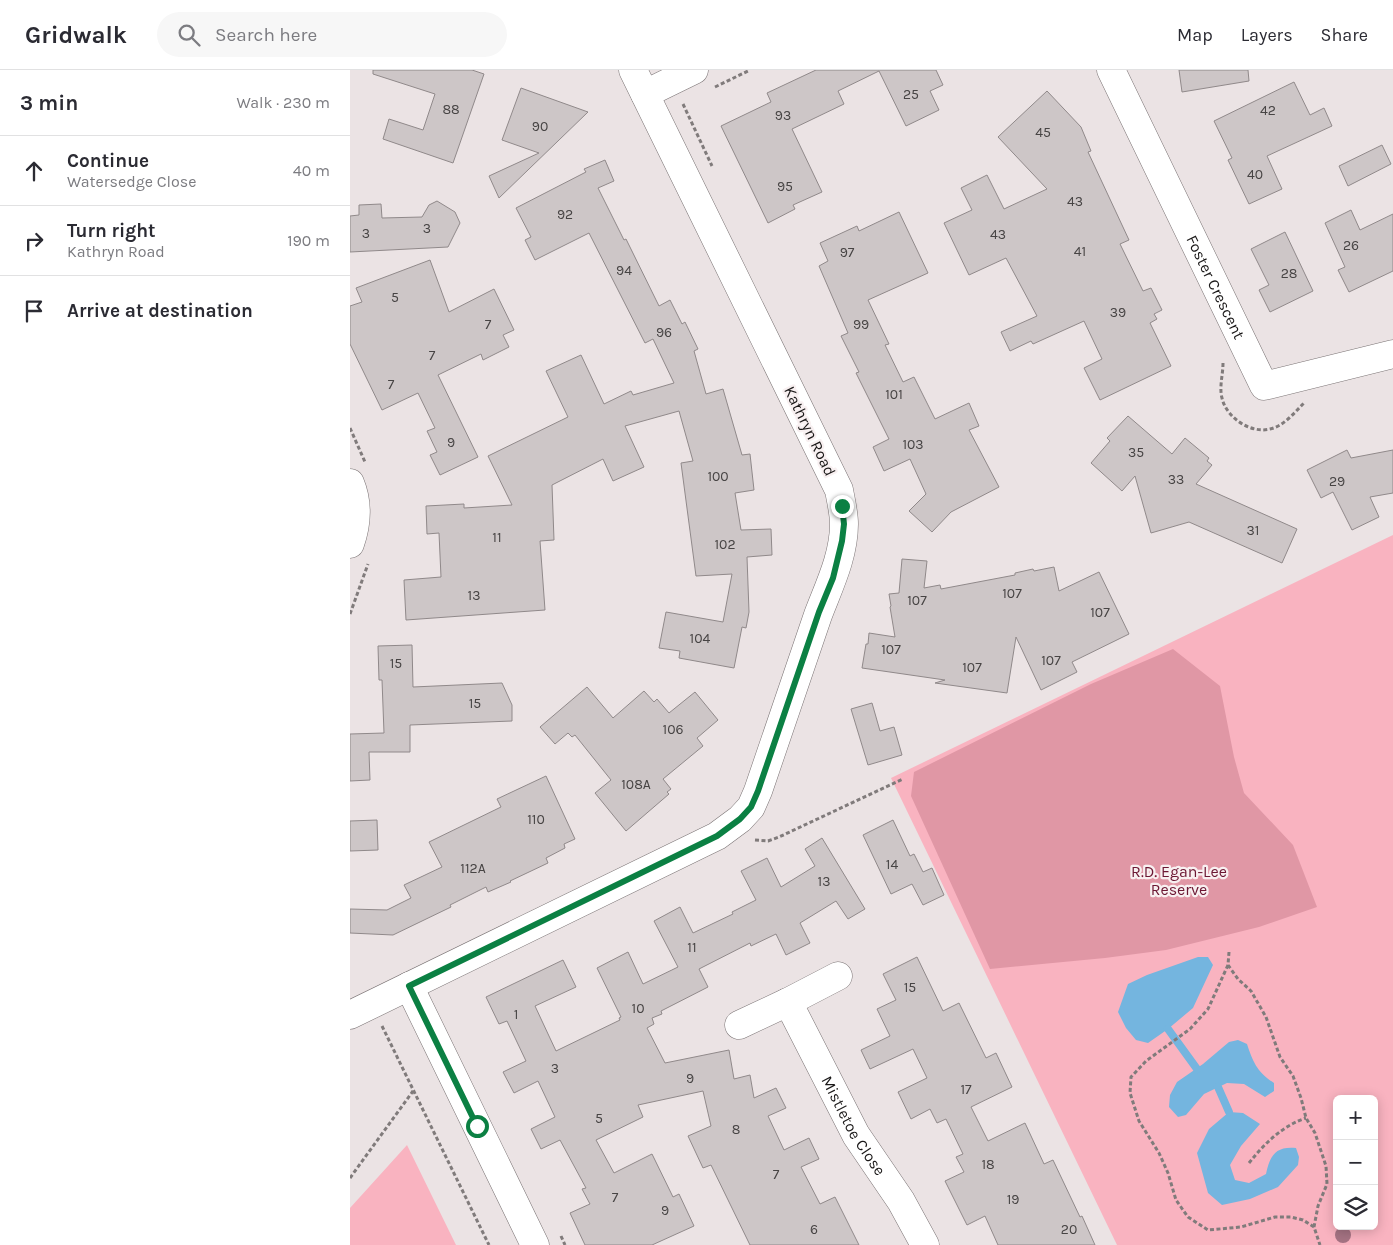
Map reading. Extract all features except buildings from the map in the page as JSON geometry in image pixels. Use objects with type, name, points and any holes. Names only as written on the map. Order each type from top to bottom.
[{"type":"street","name":"Kathryn Road","points":[[350,1015],[717,836],[740,819],[751,807],[758,791],[819,612],[833,578],[844,524],[839,490],[633,70]]},
{"type":"street","points":[[645,94],[694,70]]},
{"type":"street","name":"Foster Crescent","points":[[1111,70],[1264,386],[1393,354]]},
{"type":"street","points":[[350,482],[356,508],[356,521],[350,544]]},
{"type":"street","points":[[739,1025],[838,976]]},
{"type":"street","points":[[409,986],[535,1245]]},
{"type":"street","name":"Mistletoe Close","points":[[788,1002],[856,1135],[901,1201],[925,1245]]},
{"type":"path","points":[[680,97],[715,174]]},
{"type":"path","points":[[757,834],[753,839],[768,841],[779,837],[903,779]]},
{"type":"path","points":[[1229,952],[1228,966],[1208,1009],[1190,1029],[1146,1061],[1131,1077],[1130,1093],[1139,1121],[1159,1153],[1168,1173],[1176,1200],[1188,1217],[1208,1230],[1241,1227],[1276,1217],[1291,1217],[1303,1220],[1314,1227]]},
{"type":"path","points":[[1228,966],[1251,991],[1266,1017],[1280,1057],[1293,1076],[1306,1118],[1315,1134],[1326,1166],[1327,1184],[1318,1206],[1314,1227],[1320,1245]]},
{"type":"path","points":[[382,1026],[489,1245]]},
{"type":"path","points":[[350,1178],[413,1091]]},
{"type":"path","points":[[1248,1163],[1260,1148],[1276,1134],[1296,1121],[1306,1118]]},
{"type":"green space","name":"R.D. Egan-Lee Reserve","points":[[1393,535],[1393,1245],[1117,1245],[891,778]]},
{"type":"green space","points":[[1173,649],[1220,686],[1234,757],[1244,793],[1293,845],[1317,907],[1259,927],[1166,950],[990,969],[911,796],[914,772],[1091,684]]},
{"type":"green space","points":[[407,1145],[456,1245],[350,1245],[350,1208]]},
{"type":"water","points":[[1198,957],[1208,957],[1213,965],[1193,1008],[1148,1043],[1136,1040],[1126,1028],[1118,1012],[1128,984],[1147,975]]},
{"type":"water","points":[[1238,1040],[1247,1044],[1256,1066],[1263,1075],[1274,1083],[1274,1091],[1265,1097],[1244,1084],[1227,1083],[1204,1094],[1186,1115],[1178,1117],[1169,1107],[1170,1095],[1177,1082],[1203,1064],[1229,1042]]},
{"type":"water","points":[[1229,1112],[1243,1113],[1260,1124],[1241,1146],[1230,1165],[1235,1180],[1249,1183],[1266,1174],[1272,1157],[1283,1149],[1296,1148],[1299,1157],[1298,1165],[1278,1187],[1250,1199],[1222,1205],[1208,1193],[1197,1153],[1209,1129]]},
{"type":"waterway","points":[[1168,1029],[1197,1069]]},
{"type":"waterway","points":[[1218,1087],[1229,1112]]},
{"type":"route","points":[[477,1126],[409,986],[717,836],[740,819],[751,807],[819,612],[833,578],[842,541],[844,524],[842,506]]}]
